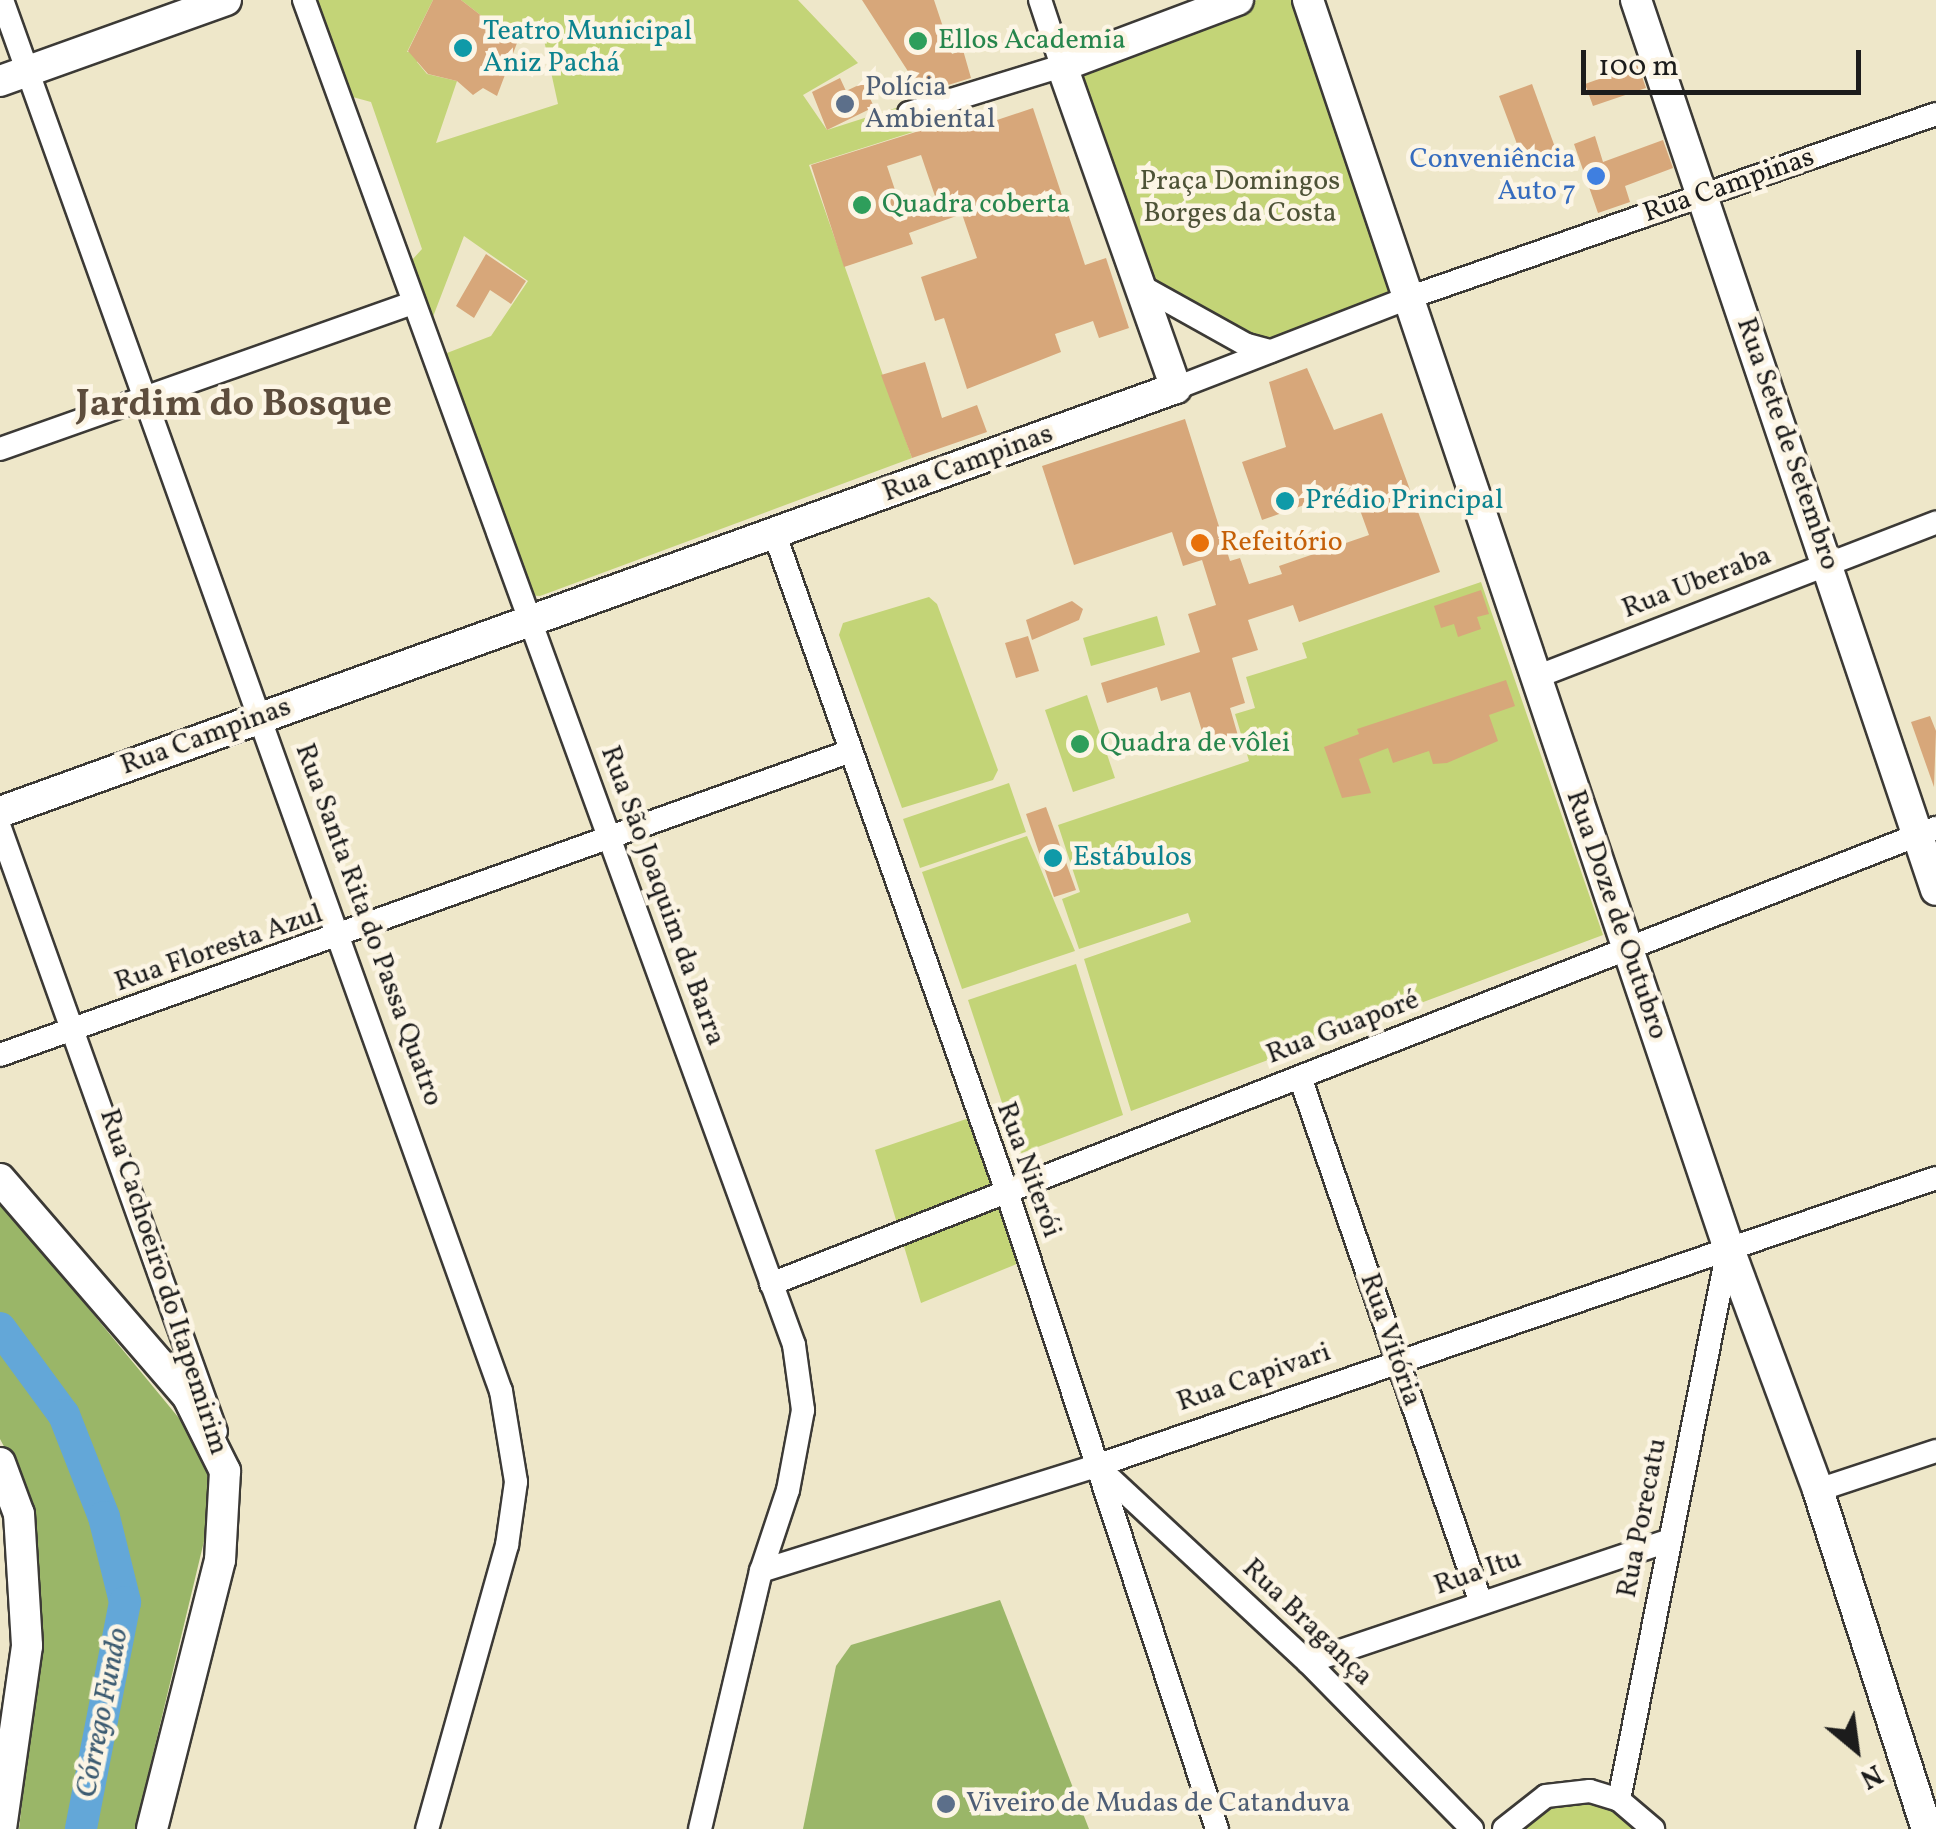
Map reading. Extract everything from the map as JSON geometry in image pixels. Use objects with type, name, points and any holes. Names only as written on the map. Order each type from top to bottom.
[{"type":"main road","points":[[0,82],[226,0]]},
{"type":"main road","points":[[1176,388],[1062,66],[1238,0]]},
{"type":"main road","name":"Rua Doze de Outubro","points":[[1308,0],[1728,1248],[1818,1490],[1927,1829]]},
{"type":"main road","name":"Rua Sete de Setembro","points":[[1636,0],[1828,565],[1927,831],[1936,890]]},
{"type":"main road","name":"Rua Campinas","points":[[0,812],[1176,388]]},
{"type":"main road","points":[[0,1179],[188,1398],[226,1471]]},
{"type":"main road","points":[[0,1463],[19,1514],[27,1646],[1,1829]]},
{"type":"main road","name":"Rua Cachoeiro do Itapemirim","points":[[152,1829],[220,1560],[226,1471]]},
{"type":"street","name":"Rua Santa Rita do Passa Quatro","points":[[2,0],[149,398],[501,1390],[516,1482],[506,1545],[427,1829]]},
{"type":"street","name":"Rua São Joaquim da Barra","points":[[304,0],[794,1345],[802,1410],[788,1490],[761,1572],[700,1829]]},
{"type":"street","points":[[909,113],[1062,66],[1040,0]]},
{"type":"street","name":"Rua Campinas","points":[[1176,388],[1408,298],[1936,114]]},
{"type":"street","points":[[1139,285],[1237,340],[1270,351]]},
{"type":"street","points":[[0,448],[413,303]]},
{"type":"street","name":"Rua Uberaba","points":[[1536,677],[1936,523]]},
{"type":"street","name":"Rua Niterói","points":[[775,534],[1006,1192],[1216,1829]]},
{"type":"street","name":"Rua Floresta Azul","points":[[0,1055],[341,938],[851,751]]},
{"type":"street","name":"Rua Cachoeiro do Itapemirim","points":[[0,828],[78,1031],[226,1471]]},
{"type":"street","name":"Rua Guaporé","points":[[771,1284],[1927,831]]},
{"type":"street","name":"Rua Vitória","points":[[1300,1077],[1482,1604]]},
{"type":"street","name":"Rua Capivari","points":[[761,1572],[1096,1466],[1936,1178]]},
{"type":"street","name":"Rua Porecatu","points":[[1619,1800],[1728,1248]]},
{"type":"street","points":[[1818,1490],[1936,1451]]},
{"type":"street","name":"Rua Bragança","points":[[1096,1466],[1308,1662],[1472,1829]]},
{"type":"street","name":"Rua Itu","points":[[1308,1662],[1668,1541]]},
{"type":"street","points":[[1504,1829],[1546,1796],[1590,1791],[1619,1800],[1654,1829]]},
{"type":"green space","points":[[305,0],[433,0],[407,52],[424,50],[417,62],[427,74],[457,81],[436,143],[558,104],[544,40],[517,43],[461,0],[798,0],[858,63],[803,95],[827,130],[902,106],[909,113],[913,132],[809,165],[912,458],[540,596],[526,595],[434,358],[491,336],[528,281],[464,236],[426,335],[402,271],[422,249],[371,102],[338,93]]},
{"type":"green space","name":"Praça Domingos Borges da Costa","points":[[1257,0],[1295,0],[1399,293],[1265,345],[1143,279],[1074,73]]},
{"type":"green space","points":[[1481,582],[1603,935],[1131,1111],[1084,959],[1191,922],[1188,913],[1079,949],[1062,899],[1080,892],[1058,825],[1249,761],[1235,714],[1255,708],[1246,677],[1307,658],[1302,643]]},
{"type":"green space","points":[[929,597],[937,604],[998,770],[993,780],[902,808],[839,635],[843,623]]},
{"type":"green space","points":[[1157,616],[1165,645],[1091,666],[1083,638]]},
{"type":"green space","name":"Quadra de vôlei","points":[[1087,695],[1115,778],[1073,792],[1045,710]]},
{"type":"green space","points":[[1009,783],[1026,832],[920,868],[903,819]]},
{"type":"green space","points":[[1027,836],[1075,951],[962,989],[922,872]]},
{"type":"green space","points":[[1076,964],[1123,1115],[1019,1154],[968,1000]]},
{"type":"green space","points":[[981,1114],[1029,1259],[921,1303],[875,1150]]},
{"type":"green space","points":[[0,1201],[183,1423],[207,1465],[211,1512],[135,1829],[19,1829],[39,1650],[16,1469],[0,1439]]},
{"type":"green space","points":[[1000,1600],[1089,1829],[803,1829],[836,1666],[851,1645]]},
{"type":"green space","points":[[1584,1804],[1614,1809],[1644,1829],[1516,1829],[1550,1807]]},
{"type":"building","name":"Teatro Municipal Aniz Pachá","points":[[433,0],[461,0],[517,43],[497,96],[483,88],[473,95],[457,81],[428,74],[408,51]]},
{"type":"building","name":"Ellos Academia","points":[[862,0],[934,0],[952,54],[963,50],[971,78],[922,93]]},
{"type":"building","points":[[1638,65],[1646,88],[1593,106],[1585,84]]},
{"type":"building","name":"Polícia Ambiental","points":[[840,78],[846,91],[863,83],[874,107],[827,130],[812,92]]},
{"type":"building","points":[[1532,84],[1556,150],[1523,160],[1499,96]]},
{"type":"building","points":[[1033,108],[1085,265],[1106,258],[1129,328],[1099,338],[1093,321],[1055,334],[1061,352],[967,389],[944,318],[935,321],[921,277],[977,258],[962,214],[909,233],[913,244],[844,267],[811,165],[957,119],[961,132]],"holes":[[[921,155],[936,199],[902,211],[887,166]]]},
{"type":"building","points":[[1595,136],[1603,162],[1663,140],[1673,168],[1625,186],[1630,202],[1598,213],[1574,144]]},
{"type":"building","points":[[486,254],[526,281],[511,304],[490,290],[474,318],[456,306]]},
{"type":"building","points":[[925,362],[942,418],[977,405],[987,432],[912,458],[881,375]]},
{"type":"building","points":[[1307,368],[1334,430],[1382,413],[1440,572],[1299,622],[1293,605],[1248,620],[1258,650],[1232,658],[1245,703],[1230,708],[1241,746],[1208,751],[1190,692],[1161,701],[1157,687],[1107,703],[1101,683],[1200,652],[1188,614],[1216,605],[1202,560],[1183,566],[1172,532],[1074,565],[1042,466],[1185,419],[1230,561],[1240,558],[1249,584],[1282,574],[1279,566],[1369,535],[1352,488],[1262,520],[1242,462],[1286,447],[1269,382]]},
{"type":"building","points":[[1481,590],[1489,614],[1477,617],[1481,629],[1458,637],[1454,624],[1441,628],[1434,606]]},
{"type":"building","points":[[1072,601],[1083,609],[1079,620],[1032,640],[1026,620]]},
{"type":"building","points":[[1028,636],[1039,671],[1016,678],[1005,643]]},
{"type":"building","points":[[1506,680],[1515,706],[1489,715],[1498,741],[1447,763],[1433,764],[1429,751],[1393,763],[1388,748],[1359,759],[1371,793],[1342,798],[1324,747],[1359,734],[1357,729]]},
{"type":"building","points":[[1930,716],[1936,731],[1934,787],[1911,722]]},
{"type":"building","name":"Estábulos","points":[[1046,807],[1076,890],[1054,897],[1026,814]]},
{"type":"waterway","name":"Córrego Fundo","points":[[0,1328],[64,1415],[104,1517],[125,1602],[81,1829]]},
{"type":"place","name":"Ellos Academia","points":[[918,41]]},
{"type":"place","name":"Teatro Municipal Aniz Pachá","points":[[463,48]]},
{"type":"place","name":"Polícia Ambiental","points":[[845,104]]},
{"type":"place","name":"Conveniência Auto 7","points":[[1596,176]]},
{"type":"place","name":"Quadra coberta","points":[[862,205]]},
{"type":"place","name":"Prédio Principal","points":[[1285,501]]},
{"type":"place","name":"Refeitório","points":[[1200,543]]},
{"type":"place","name":"Quadra de vôlei","points":[[1080,744]]},
{"type":"place","name":"Estábulos","points":[[1053,858]]},
{"type":"place","name":"Viveiro de Mudas de Catanduva","points":[[946,1804]]},
{"type":"district","name":"Jardim do Bosque","points":[[234,406]]}]
